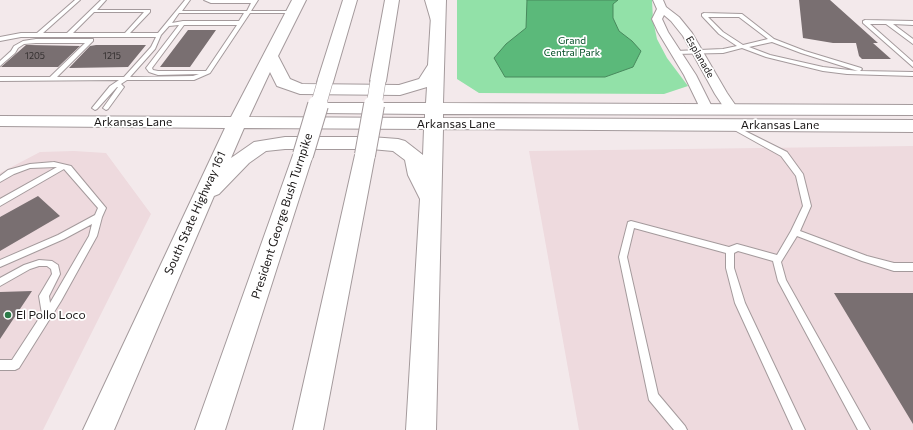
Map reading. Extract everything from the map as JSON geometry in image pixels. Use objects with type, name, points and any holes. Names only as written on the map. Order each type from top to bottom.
[{"type":"main road","name":"President George Bush Turnpike","points":[[210,430],[303,155],[350,0]]},
{"type":"main road","points":[[308,430],[365,155],[392,0]]},
{"type":"main road","points":[[432,0],[437,21]]},
{"type":"main road","points":[[421,430],[435,116],[438,0]]},
{"type":"main road","name":"South State Highway 161","points":[[98,430],[200,202],[241,115],[296,6]]},
{"type":"main road","points":[[271,56],[283,82],[300,89],[400,90],[425,82],[436,65]]},
{"type":"main road","name":"Arkansas Lane","points":[[0,107],[100,108],[241,115]]},
{"type":"main road","points":[[707,109],[730,117]]},
{"type":"main road","name":"Arkansas Lane","points":[[435,116],[707,109]]},
{"type":"main road","name":"Arkansas Lane","points":[[0,122],[241,115],[730,117],[913,110]]},
{"type":"main road","name":"Arkansas Lane","points":[[730,117],[913,126]]},
{"type":"main road","points":[[200,202],[242,158],[261,146],[285,143],[371,143],[398,145],[414,157],[418,175],[431,199]]},
{"type":"street","name":"Esplanade","points":[[707,109],[690,75],[656,19],[660,5],[675,19],[698,53],[730,117]]},
{"type":"lane","points":[[39,34],[78,0]]},
{"type":"lane","points":[[68,35],[104,0]]},
{"type":"lane","points":[[100,108],[112,87],[118,85],[125,79],[153,48],[159,35],[188,0]]},
{"type":"lane","points":[[206,0],[211,2],[255,1]]},
{"type":"lane","points":[[0,79],[194,78],[208,72],[255,1]]},
{"type":"lane","points":[[178,12],[248,12],[296,6]]},
{"type":"lane","points":[[92,11],[148,11],[126,35]]},
{"type":"lane","points":[[884,73],[842,65],[772,40],[740,15],[704,15],[721,33],[741,46],[768,56],[823,69],[884,73],[913,74]]},
{"type":"lane","points":[[913,23],[865,22],[913,65]]},
{"type":"lane","points":[[167,26],[183,23],[239,23]]},
{"type":"lane","points":[[183,23],[149,68],[151,71],[158,73],[208,72]]},
{"type":"lane","points":[[888,23],[913,42]]},
{"type":"lane","points":[[0,39],[21,35],[39,34],[159,35]]},
{"type":"lane","points":[[51,79],[96,35]]},
{"type":"lane","points":[[676,53],[723,51],[772,40]]},
{"type":"lane","points":[[0,64],[13,52],[16,47],[23,43],[36,41],[90,41]]},
{"type":"lane","points":[[100,108],[121,87],[118,85]]},
{"type":"lane","points":[[730,117],[784,154],[800,176],[807,206],[795,232],[777,262],[782,281],[864,430]]},
{"type":"lane","points":[[0,179],[11,172],[30,166],[54,164],[68,168],[102,208],[93,236],[47,315],[15,365],[0,365]]},
{"type":"lane","points":[[0,203],[63,167]]},
{"type":"lane","points":[[0,264],[61,237],[98,217]]},
{"type":"lane","points":[[681,430],[653,396],[623,257],[631,224],[730,251],[737,247],[779,258]]},
{"type":"lane","points":[[795,232],[865,259],[894,266],[913,267]]},
{"type":"lane","points":[[730,251],[730,268],[740,303],[799,430]]},
{"type":"lane","points":[[0,282],[27,266],[39,263],[49,263],[55,267],[56,274],[44,296],[47,315]]},
{"type":"shaded area","points":[[527,0],[618,0],[613,4],[613,18],[619,31],[632,41],[641,51],[633,67],[605,77],[505,77],[494,58],[506,44],[526,28]]},
{"type":"shaded area","points":[[913,146],[913,430],[579,430],[529,151]]},
{"type":"shaded area","points":[[74,151],[106,153],[151,214],[43,430],[0,430],[0,173],[40,152]]},
{"type":"green space","name":"Grand Central Park","points":[[457,0],[652,0],[653,20],[657,39],[667,58],[688,86],[664,94],[479,93],[457,79]]},
{"type":"building","points":[[799,0],[830,0],[878,43],[873,43],[891,59],[862,59],[859,56],[856,43],[833,43],[803,38]]},
{"type":"building","points":[[188,30],[216,30],[190,67],[160,67]]},
{"type":"building","points":[[26,45],[80,46],[58,67],[1,67]]},
{"type":"building","points":[[146,45],[128,67],[69,68],[90,46]]},
{"type":"building","points":[[38,196],[60,216],[0,251],[0,217]]},
{"type":"building","name":"El Pollo Loco","points":[[32,291],[0,339],[0,292]]},
{"type":"building","points":[[834,293],[913,293],[913,424]]},
{"type":"place","name":"El Pollo Loco","points":[[8,315]]}]
